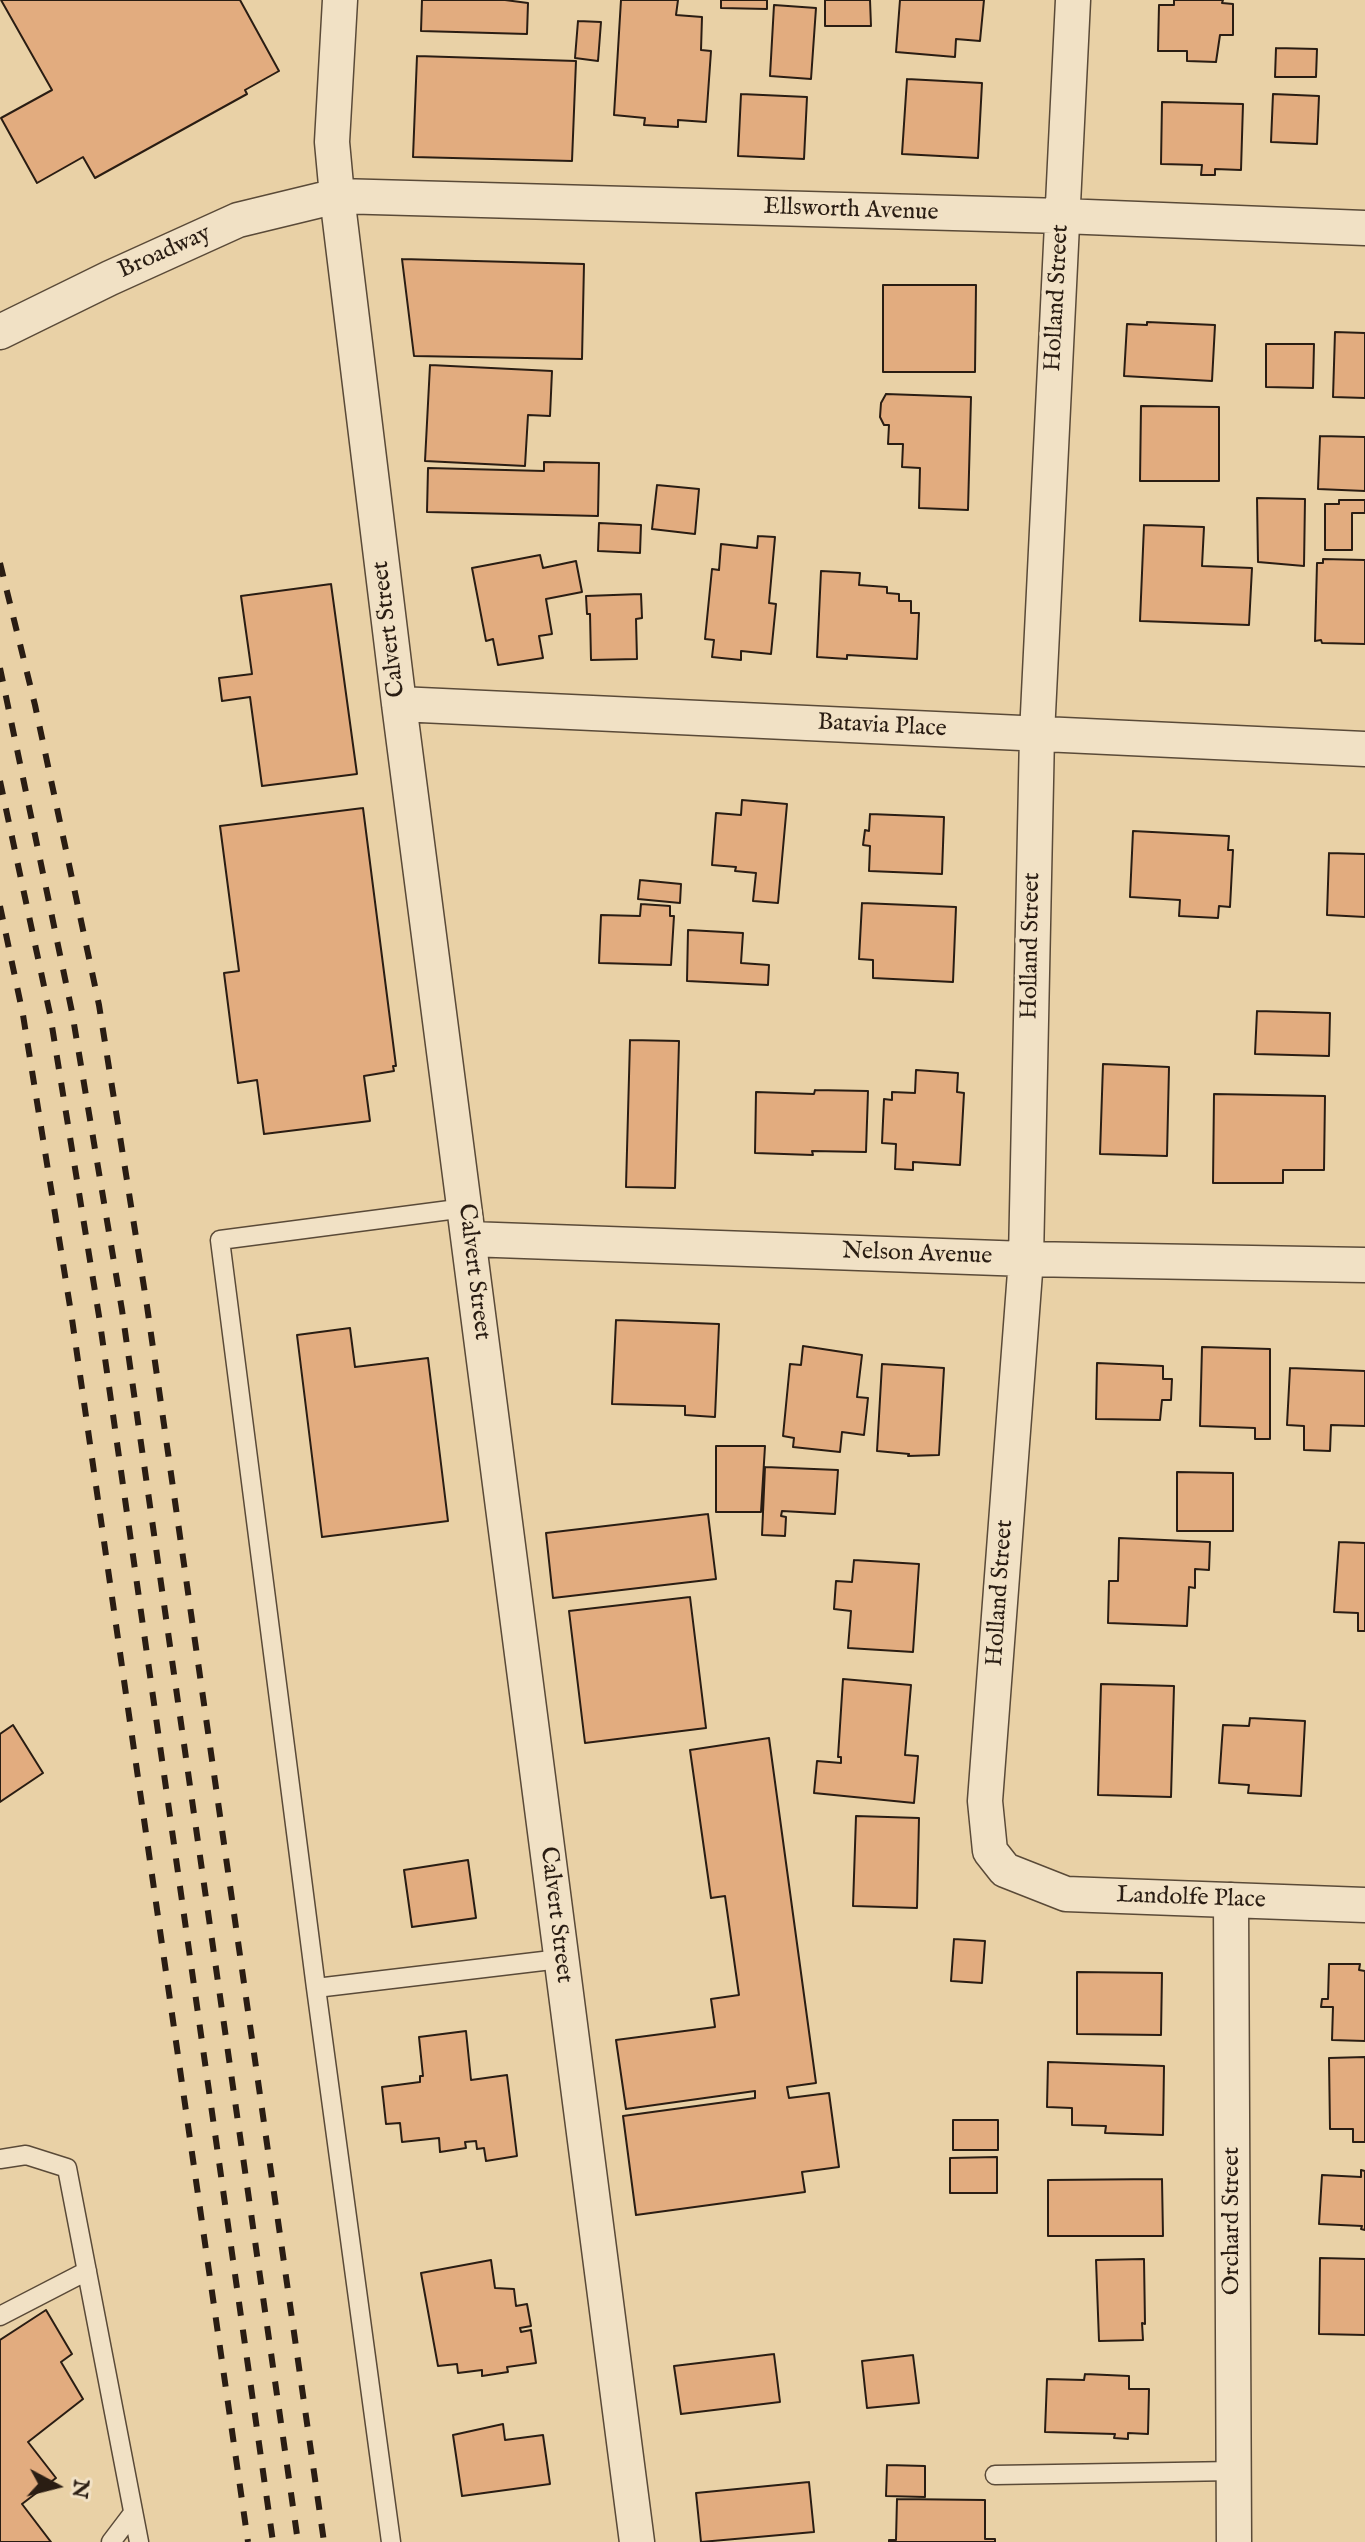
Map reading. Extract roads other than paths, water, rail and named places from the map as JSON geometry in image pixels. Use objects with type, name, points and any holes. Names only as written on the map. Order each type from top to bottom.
[{"type":"street","name":"Calvert Street","points":[[340,0],[332,142],[337,196],[399,704],[637,2542]]},
{"type":"street","name":"Holland Street","points":[[1020,1875],[1005,1870],[990,1851],[985,1801],[1026,1259],[1037,734],[1073,0]]},
{"type":"street","name":"Ellsworth Avenue","points":[[337,196],[1062,216],[1365,228]]},
{"type":"street","name":"Broadway","points":[[6,329],[238,220],[337,196]]},
{"type":"street","name":"Batavia Place","points":[[399,704],[1365,749]]},
{"type":"street","name":"Nelson Avenue","points":[[467,1224],[1026,1259],[1365,1265]]},
{"type":"street","name":"Landolfe Place","points":[[1020,1875],[1066,1894],[1365,1905]]},
{"type":"street","name":"Orchard Street","points":[[1231,1900],[1234,2542]]},
{"type":"lane","points":[[391,2542],[220,1240],[467,1224]]},
{"type":"lane","points":[[316,1988],[560,1959]]},
{"type":"lane","points":[[0,2159],[26,2155],[67,2168],[139,2542]]},
{"type":"lane","points":[[0,2316],[87,2271]]},
{"type":"lane","points":[[995,2475],[1234,2471]]},
{"type":"lane","points":[[111,2542],[133,2513]]},
{"type":"railway","points":[[0,563],[35,705],[99,1005],[147,1306],[324,2542]]},
{"type":"railway","points":[[0,668],[72,1012],[122,1310],[298,2542]]},
{"type":"railway","points":[[0,781],[50,1014],[99,1316],[273,2542]]},
{"type":"railway","points":[[0,906],[23,1015],[72,1319],[248,2542]]}]
